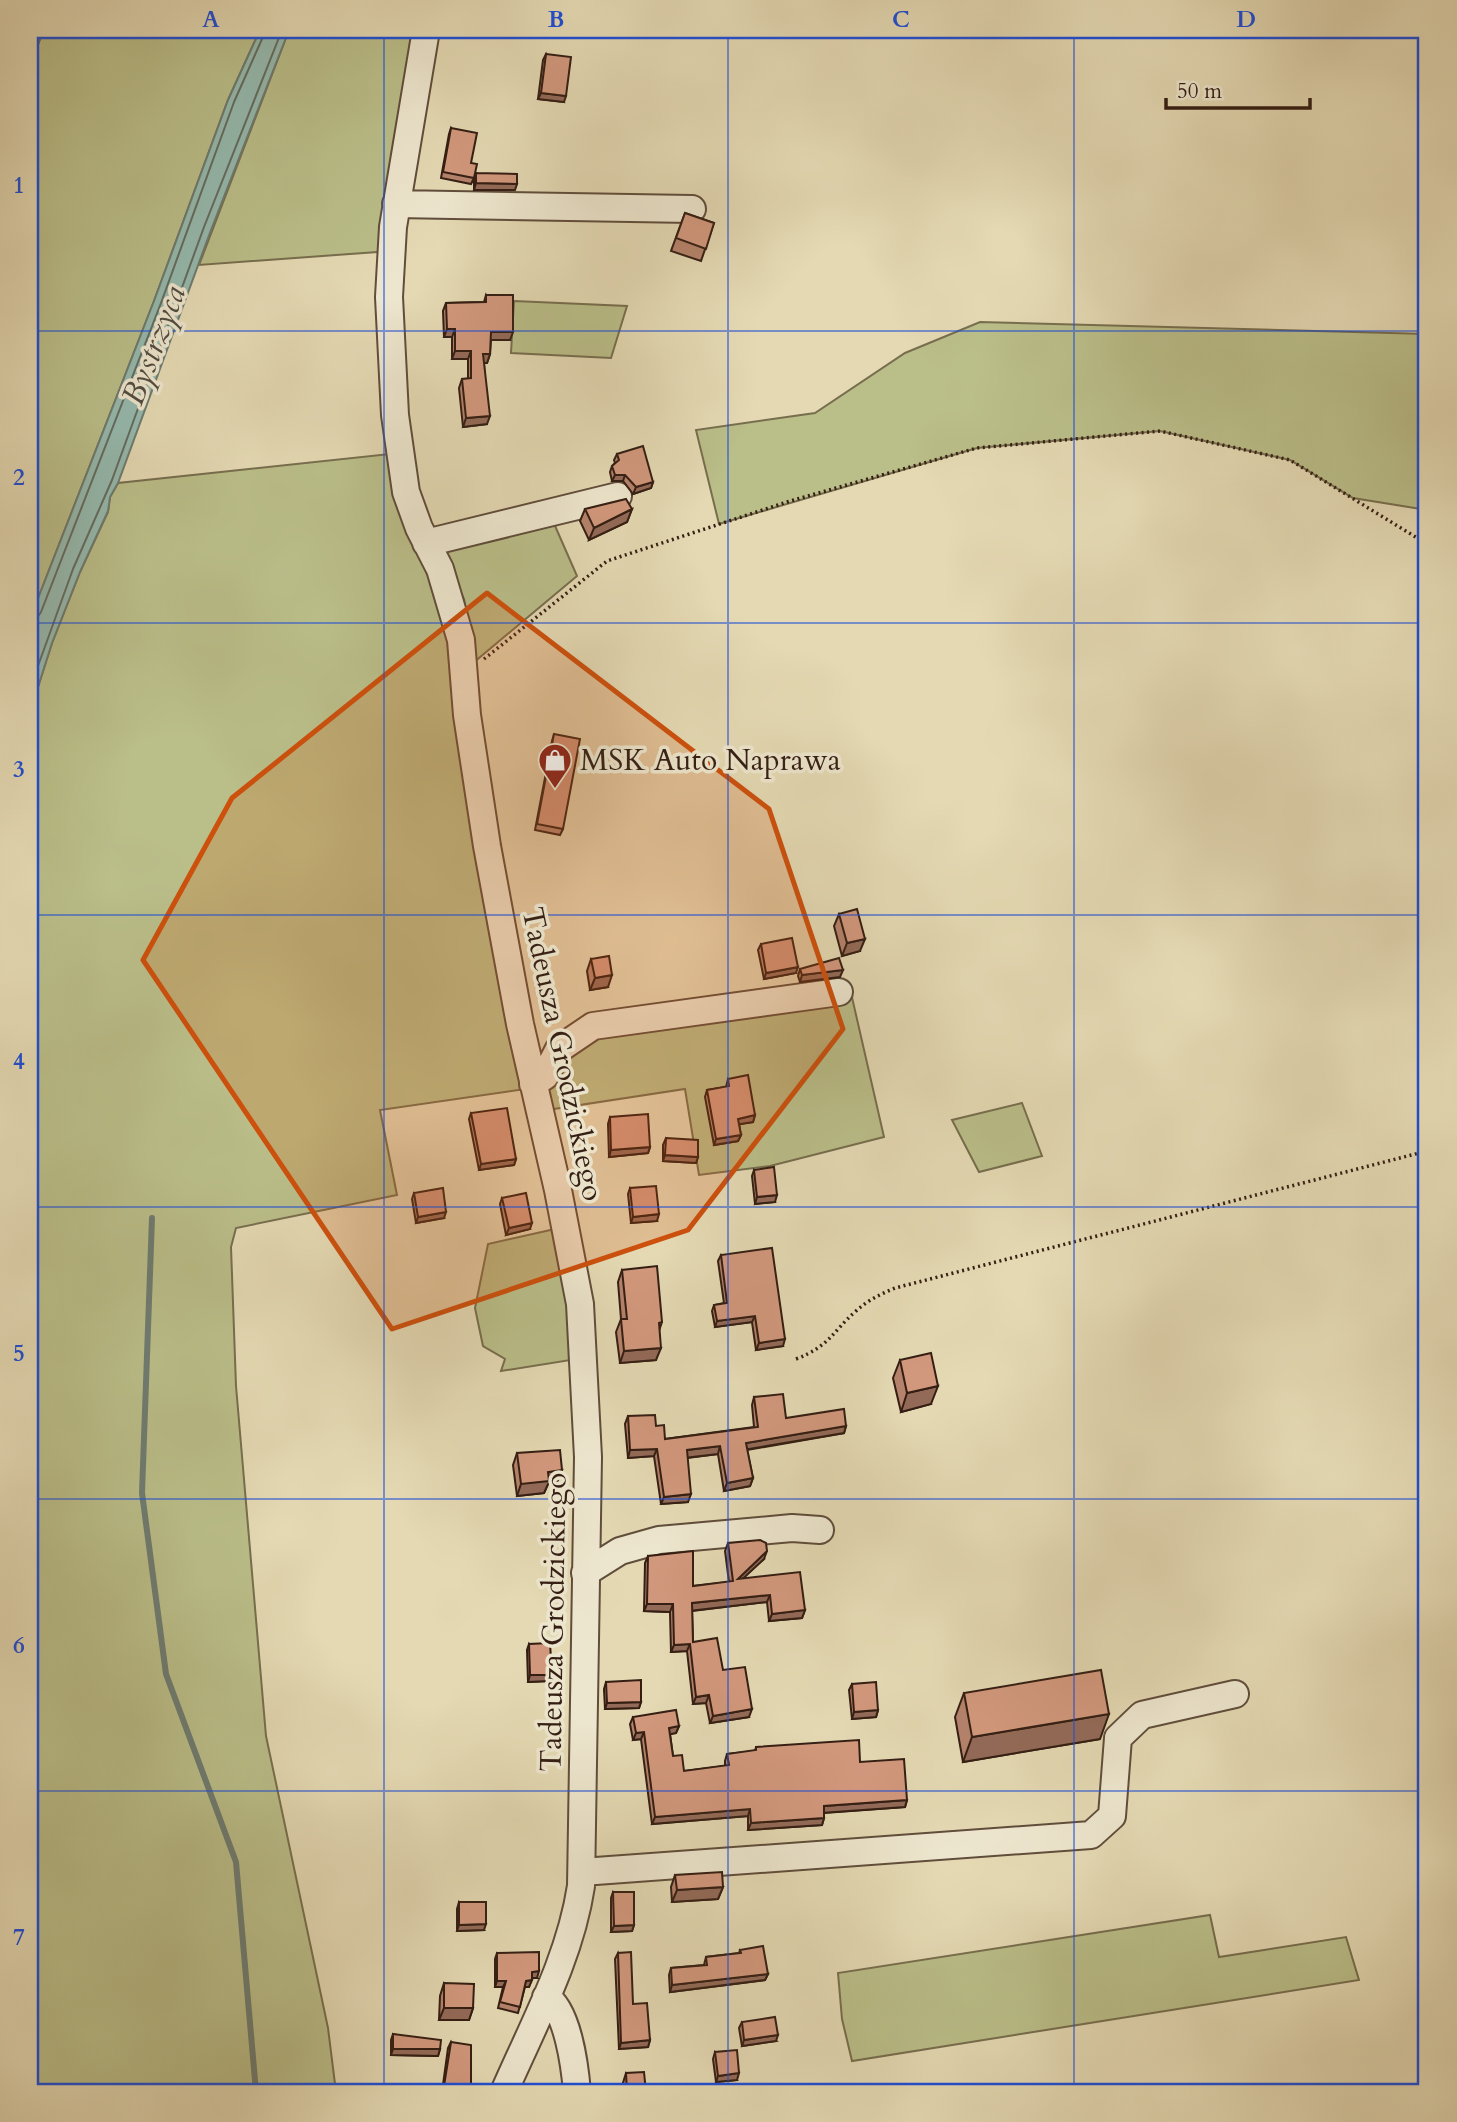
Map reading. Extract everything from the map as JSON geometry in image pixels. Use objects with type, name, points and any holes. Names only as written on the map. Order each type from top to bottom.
[{"type":"street","name":"Tadeusza Grodzickiego","points":[[426,30],[396,204],[389,297],[399,453],[410,504],[440,569],[457,622],[481,815],[579,1304],[587,1429],[582,1872],[576,1915],[546,1997],[504,2092]]},
{"type":"street","points":[[396,204],[692,208]]},
{"type":"street","points":[[426,543],[618,496]]},
{"type":"street","points":[[533,1084],[545,1076],[559,1049],[593,1027],[839,992]]},
{"type":"street","points":[[585,1573],[620,1551],[659,1540],[792,1528],[820,1530]]},
{"type":"street","points":[[582,1872],[1091,1835],[1112,1816],[1118,1738],[1142,1715],[1235,1694]]},
{"type":"street","points":[[546,1997],[555,2003],[563,2018],[577,2092]]},
{"type":"path","points":[[463,676],[607,561],[787,502],[977,448],[1160,430],[1290,460],[1427,544]]},
{"type":"path","points":[[796,1359],[814,1352],[835,1336],[855,1311],[875,1297],[895,1288],[1427,1151]]},
{"type":"highlighted area","points":[[487,593],[769,809],[843,1029],[688,1230],[392,1329],[143,960],[232,798]]},
{"type":"green space","points":[[44,30],[260,30],[228,100],[154,301],[30,619],[30,64]]},
{"type":"green space","points":[[289,30],[431,30],[391,251],[199,265]]},
{"type":"green space","points":[[514,301],[627,306],[611,358],[511,353]]},
{"type":"green space","points":[[980,322],[1427,334],[1427,510],[1353,498],[1290,460],[1160,431],[977,448],[719,524],[696,430],[815,413],[905,353]]},
{"type":"green space","points":[[399,453],[440,569],[526,1089],[380,1110],[397,1195],[236,1228],[231,1247],[236,1386],[266,1736],[328,2028],[336,2092],[30,2092],[30,712],[52,643],[118,483]]},
{"type":"green space","points":[[552,519],[577,576],[473,663],[464,599],[437,547]]},
{"type":"green space","points":[[851,993],[884,1137],[770,1166],[699,1175],[685,1089],[547,1110],[541,1085],[576,1041]]},
{"type":"green space","points":[[1022,1103],[1042,1156],[979,1172],[952,1120]]},
{"type":"green space","points":[[555,1229],[577,1359],[501,1371],[505,1359],[483,1346],[475,1308],[488,1244]]},
{"type":"green space","points":[[1210,1915],[1219,1957],[1346,1937],[1359,1980],[852,2061],[842,2019],[838,1973]]},
{"type":"water","name":"Bystrzyca","points":[[260,30],[289,30],[211,230],[118,483],[110,497],[108,511],[52,643],[30,712],[30,619],[154,301],[228,100]]},
{"type":"building","points":[[546,54],[571,57],[566,96],[541,93]]},
{"type":"building","points":[[451,128],[477,133],[471,163],[477,164],[474,178],[443,172]]},
{"type":"building","points":[[476,173],[517,174],[517,184],[476,183]]},
{"type":"building","points":[[685,213],[714,223],[706,249],[676,238]]},
{"type":"building","points":[[486,295],[513,295],[513,332],[491,332],[490,354],[483,354],[490,416],[466,418],[462,379],[471,378],[471,351],[455,351],[455,329],[447,329],[446,303],[486,302]]},
{"type":"building","points":[[643,446],[653,482],[636,487],[625,475],[615,475],[612,466],[619,460],[617,454]]},
{"type":"building","points":[[626,499],[632,509],[594,528],[585,509]]},
{"type":"building","points":[[554,734],[580,739],[563,829],[537,824]]},
{"type":"building","points":[[857,909],[865,939],[847,943],[839,914]]},
{"type":"building","points":[[792,938],[798,967],[766,973],[761,944]]},
{"type":"building","points":[[609,956],[612,975],[595,978],[591,959]]},
{"type":"building","points":[[839,958],[843,970],[802,975],[800,969]]},
{"type":"building","points":[[748,1075],[755,1115],[738,1119],[741,1135],[716,1139],[707,1090],[729,1086],[728,1079]]},
{"type":"building","points":[[507,1108],[516,1159],[481,1164],[471,1113]]},
{"type":"building","points":[[648,1114],[650,1147],[611,1150],[610,1117]]},
{"type":"building","points":[[666,1138],[698,1140],[698,1157],[665,1155]]},
{"type":"building","points":[[774,1167],[777,1195],[757,1197],[754,1170]]},
{"type":"building","points":[[656,1186],[659,1214],[633,1217],[630,1188]]},
{"type":"building","points":[[443,1188],[446,1212],[418,1217],[414,1193]]},
{"type":"building","points":[[526,1193],[532,1223],[509,1228],[502,1198]]},
{"type":"building","points":[[772,1248],[785,1339],[759,1343],[755,1316],[717,1321],[714,1305],[727,1303],[721,1255]]},
{"type":"building","points":[[657,1266],[662,1322],[659,1323],[661,1348],[624,1351],[621,1319],[627,1319],[622,1270]]},
{"type":"building","points":[[931,1353],[938,1386],[907,1393],[900,1360]]},
{"type":"building","points":[[783,1394],[786,1418],[844,1409],[846,1426],[746,1443],[753,1478],[727,1483],[720,1446],[687,1450],[691,1494],[664,1497],[657,1449],[630,1450],[628,1416],[655,1415],[656,1426],[664,1425],[665,1439],[758,1427],[754,1397]]},
{"type":"building","points":[[560,1450],[562,1470],[548,1472],[549,1481],[521,1484],[517,1453]]},
{"type":"building","points":[[760,1540],[766,1543],[767,1551],[738,1579],[800,1572],[805,1610],[772,1614],[770,1595],[692,1603],[693,1642],[717,1638],[723,1670],[745,1667],[752,1709],[713,1716],[709,1695],[696,1697],[690,1644],[674,1645],[673,1604],[647,1604],[648,1556],[693,1551],[693,1586],[733,1581],[728,1543]]},
{"type":"building","points":[[550,1643],[552,1675],[530,1675],[529,1644]]},
{"type":"building","points":[[1101,1670],[1109,1714],[972,1737],[964,1693]]},
{"type":"building","points":[[641,1680],[641,1702],[607,1703],[606,1682]]},
{"type":"building","points":[[876,1682],[878,1710],[854,1712],[852,1684]]},
{"type":"building","points":[[676,1710],[679,1726],[669,1728],[673,1756],[682,1755],[684,1771],[729,1765],[727,1754],[756,1750],[756,1747],[859,1740],[860,1762],[904,1759],[907,1800],[824,1806],[824,1818],[751,1823],[750,1809],[655,1817],[644,1732],[636,1733],[633,1717]]},
{"type":"building","points":[[722,1872],[723,1887],[677,1890],[675,1875]]},
{"type":"building","points":[[613,1892],[634,1892],[634,1925],[614,1926]]},
{"type":"building","points":[[459,1902],[486,1902],[486,1924],[459,1925]]},
{"type":"building","points":[[763,1946],[768,1974],[672,1985],[671,1968],[707,1965],[706,1957],[741,1953],[740,1950]]},
{"type":"building","points":[[539,1952],[539,1971],[532,1972],[532,1980],[526,1981],[520,2007],[500,2002],[506,1981],[497,1981],[497,1953]]},
{"type":"building","points":[[631,1952],[633,2004],[647,2003],[650,2040],[621,2043],[618,1953]]},
{"type":"building","points":[[444,1983],[474,1984],[473,2008],[444,2008]]},
{"type":"building","points":[[775,2017],[778,2035],[744,2040],[742,2022]]},
{"type":"building","points":[[393,2034],[441,2040],[440,2049],[393,2049]]},
{"type":"building","points":[[451,2042],[471,2045],[471,2092],[443,2092]]},
{"type":"building","points":[[737,2050],[739,2073],[718,2076],[715,2052]]},
{"type":"building","points":[[644,2072],[646,2092],[627,2092],[626,2073]]},
{"type":"waterway","points":[[152,1218],[142,1493],[166,1674],[236,1862],[256,2092]]},
{"type":"place","name":"MSK Auto Naprawa","points":[[555,790]]}]
